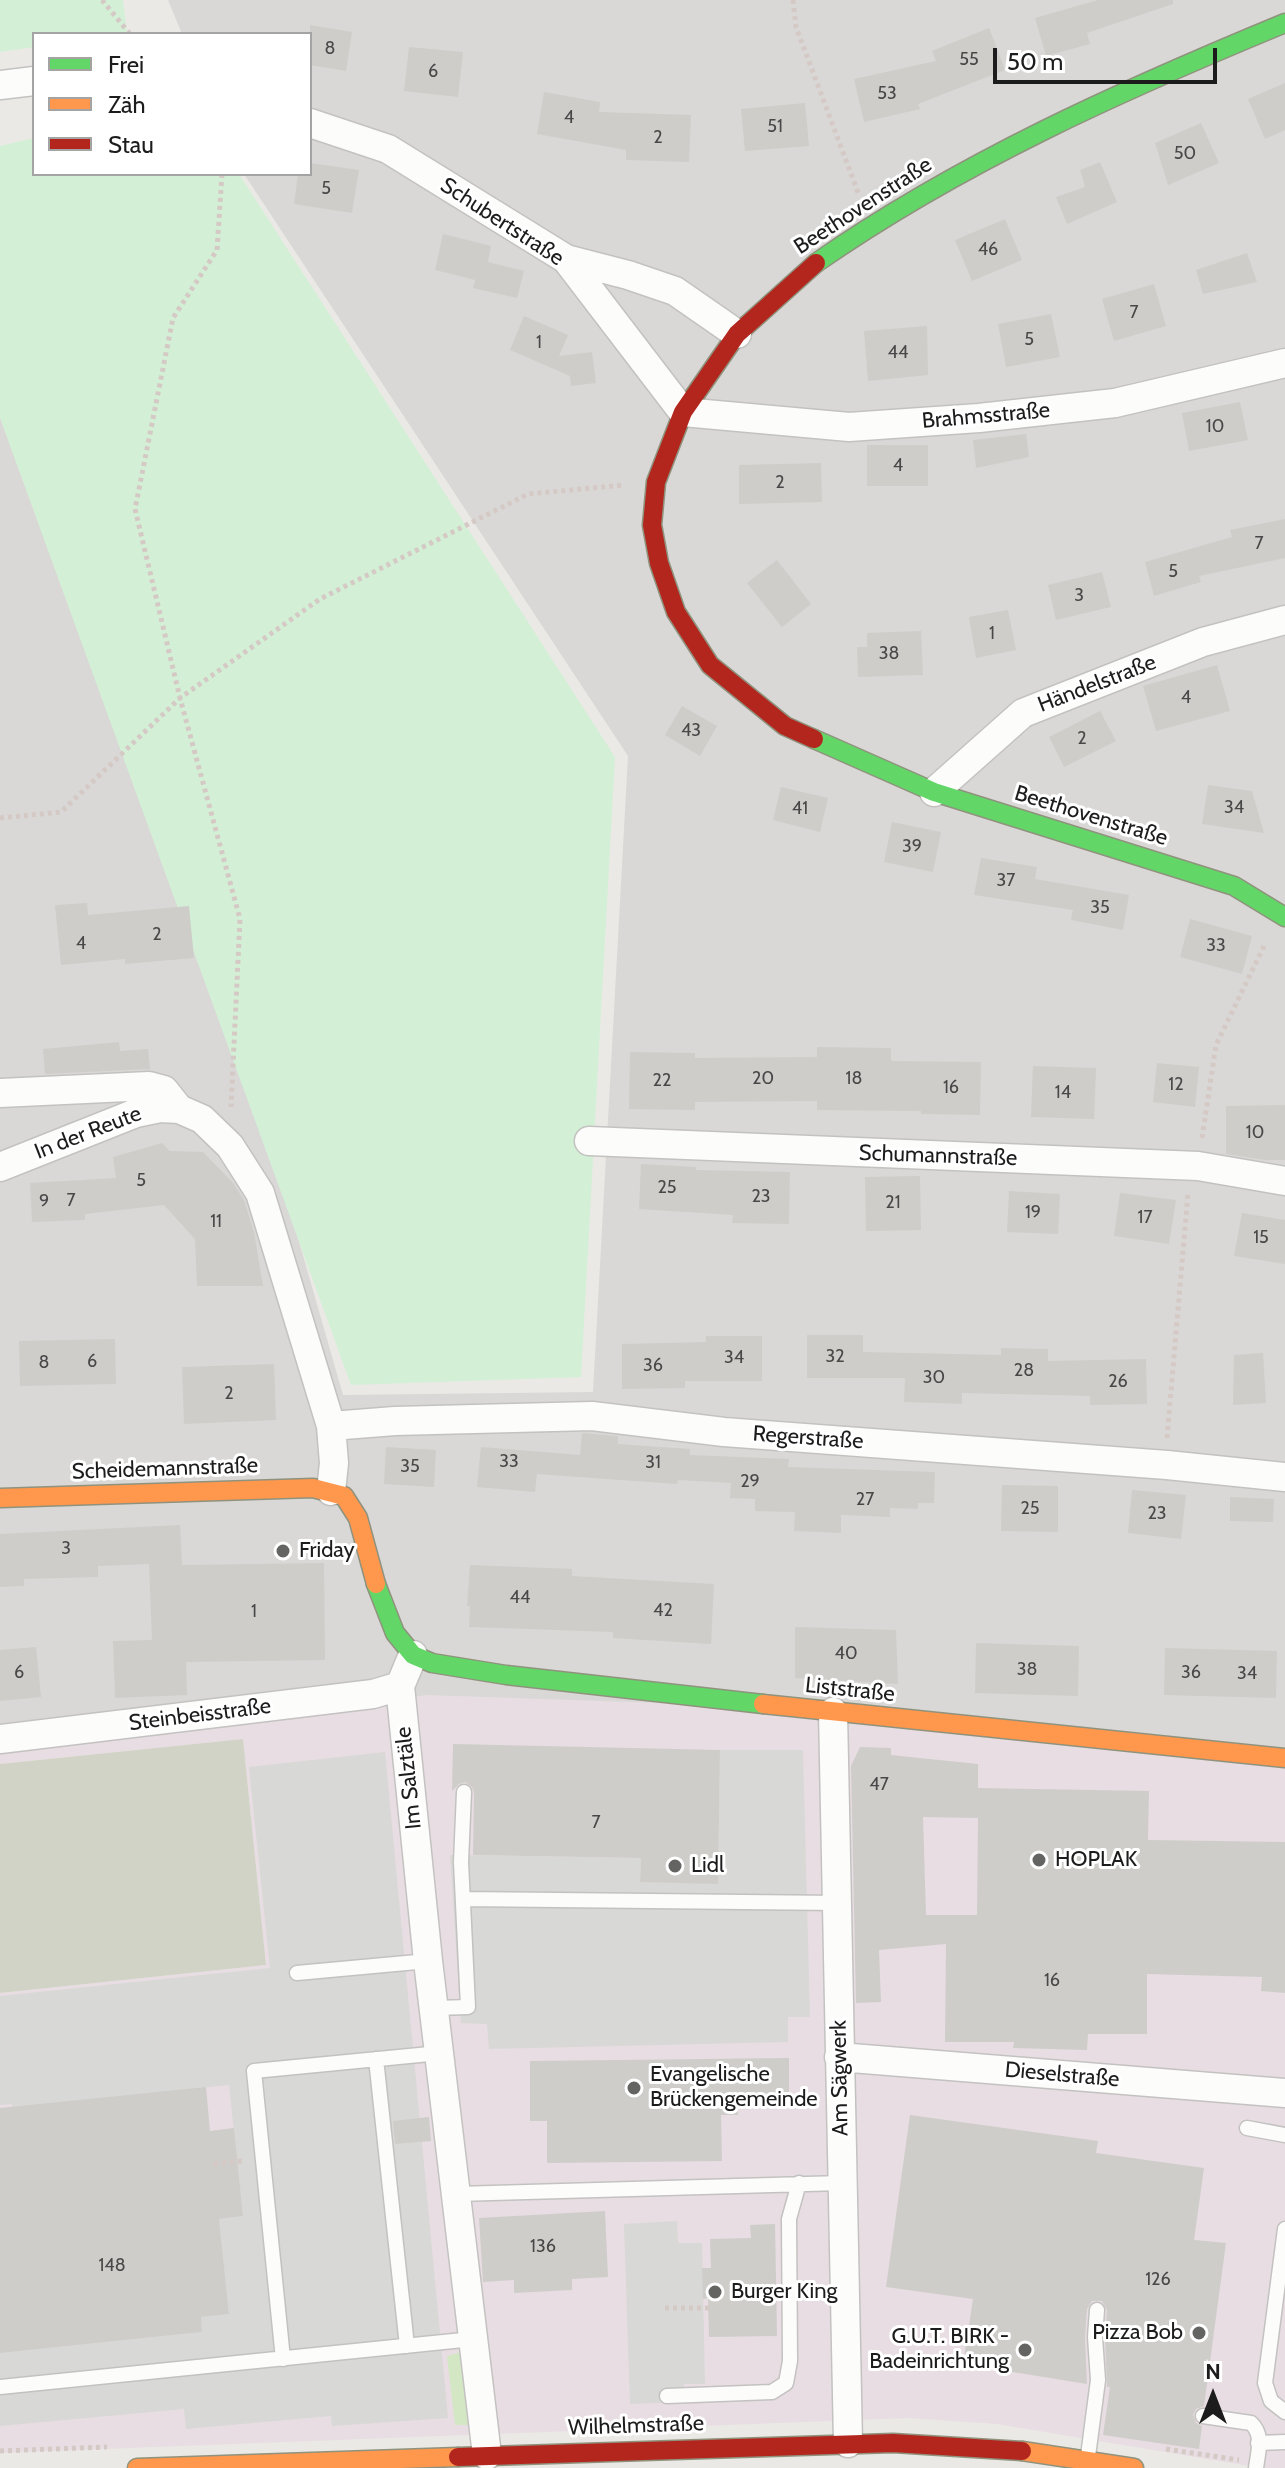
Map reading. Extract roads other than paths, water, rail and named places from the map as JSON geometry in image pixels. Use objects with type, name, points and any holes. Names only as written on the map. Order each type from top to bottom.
[{"type":"street","name":"Beethovenstraße","points":[[1283,915],[1234,886],[934,792],[785,726],[710,665],[676,612],[659,563],[652,525],[656,482],[683,412],[737,334],[804,271],[872,224],[945,181],[1138,84],[1285,23]]},
{"type":"street","points":[[0,85],[32,81]]},
{"type":"street","name":"Schubertstraße","points":[[312,124],[388,149],[566,259],[683,412]]},
{"type":"street","points":[[566,259],[675,291],[737,334]]},
{"type":"street","name":"Brahmsstraße","points":[[683,412],[849,427],[964,419],[1115,403],[1285,363]]},
{"type":"street","name":"Händelstraße","points":[[934,792],[1023,713],[1203,642],[1285,620]]},
{"type":"street","name":"In der Reute","points":[[0,1093],[149,1086],[164,1090],[179,1109]]},
{"type":"street","name":"In der Reute","points":[[0,1167],[136,1113],[160,1108],[179,1109],[202,1119],[230,1146],[260,1193],[331,1426]]},
{"type":"street","name":"Schumannstraße","points":[[589,1141],[1198,1166],[1285,1181]]},
{"type":"street","name":"Regerstraße","points":[[331,1426],[395,1421],[592,1416],[724,1432],[1167,1465],[1285,1477]]},
{"type":"street","points":[[331,1426],[334,1463],[331,1491],[344,1496],[358,1518],[373,1577],[395,1633],[413,1655]]},
{"type":"street","name":"Scheidemannstraße","points":[[0,1498],[313,1488],[331,1491]]},
{"type":"street","name":"Im Salztäle","points":[[413,1655],[400,1686],[428,1961],[487,2455]]},
{"type":"street","name":"Liststraße","points":[[413,1655],[432,1663],[506,1675],[1285,1758]]},
{"type":"street","name":"Steinbeisstraße","points":[[0,1739],[373,1694],[400,1686]]},
{"type":"street","name":"Am Sägwerk","points":[[833,1712],[848,2443]]},
{"type":"street","name":"Dieselstraße","points":[[839,2057],[1285,2093]]},
{"type":"street","name":"Wilhelmstraße","points":[[137,2468],[848,2443],[953,2444],[1010,2449],[1134,2468]]},
{"type":"lane","points":[[435,2008],[468,2007],[461,1845],[464,1792]]},
{"type":"lane","points":[[463,1899],[837,1903]]},
{"type":"lane","points":[[297,1973],[428,1961]]},
{"type":"lane","points":[[283,2359],[254,2071],[440,2053]]},
{"type":"lane","points":[[376,2059],[407,2346]]},
{"type":"lane","points":[[1247,2128],[1285,2135]]},
{"type":"lane","points":[[667,2396],[772,2392],[786,2383],[790,2361],[789,2219],[799,2183]]},
{"type":"lane","points":[[457,2194],[842,2183]]},
{"type":"lane","points":[[1285,2229],[1265,2383],[1271,2401],[1285,2412]]},
{"type":"lane","points":[[1088,2461],[1102,2401],[1095,2337],[1097,2310]]},
{"type":"lane","points":[[0,2387],[473,2339]]},
{"type":"lane","points":[[1203,2416],[1251,2423],[1259,2434],[1256,2468]]},
{"type":"lane","points":[[1258,2443],[1285,2442]]},
{"type":"place","name":"Friday","points":[[283,1551]]},
{"type":"place","name":"HOPLAK","points":[[1039,1860]]},
{"type":"place","name":"Lidl","points":[[675,1866]]},
{"type":"place","name":"Evangelische Brückengemeinde","points":[[634,2088]]},
{"type":"place","name":"Burger King","points":[[715,2292]]},
{"type":"place","name":"Pizza Bob","points":[[1199,2333]]},
{"type":"place","name":"G.U.T. BIRK - Badeinrichtung","points":[[1025,2350]]}]
